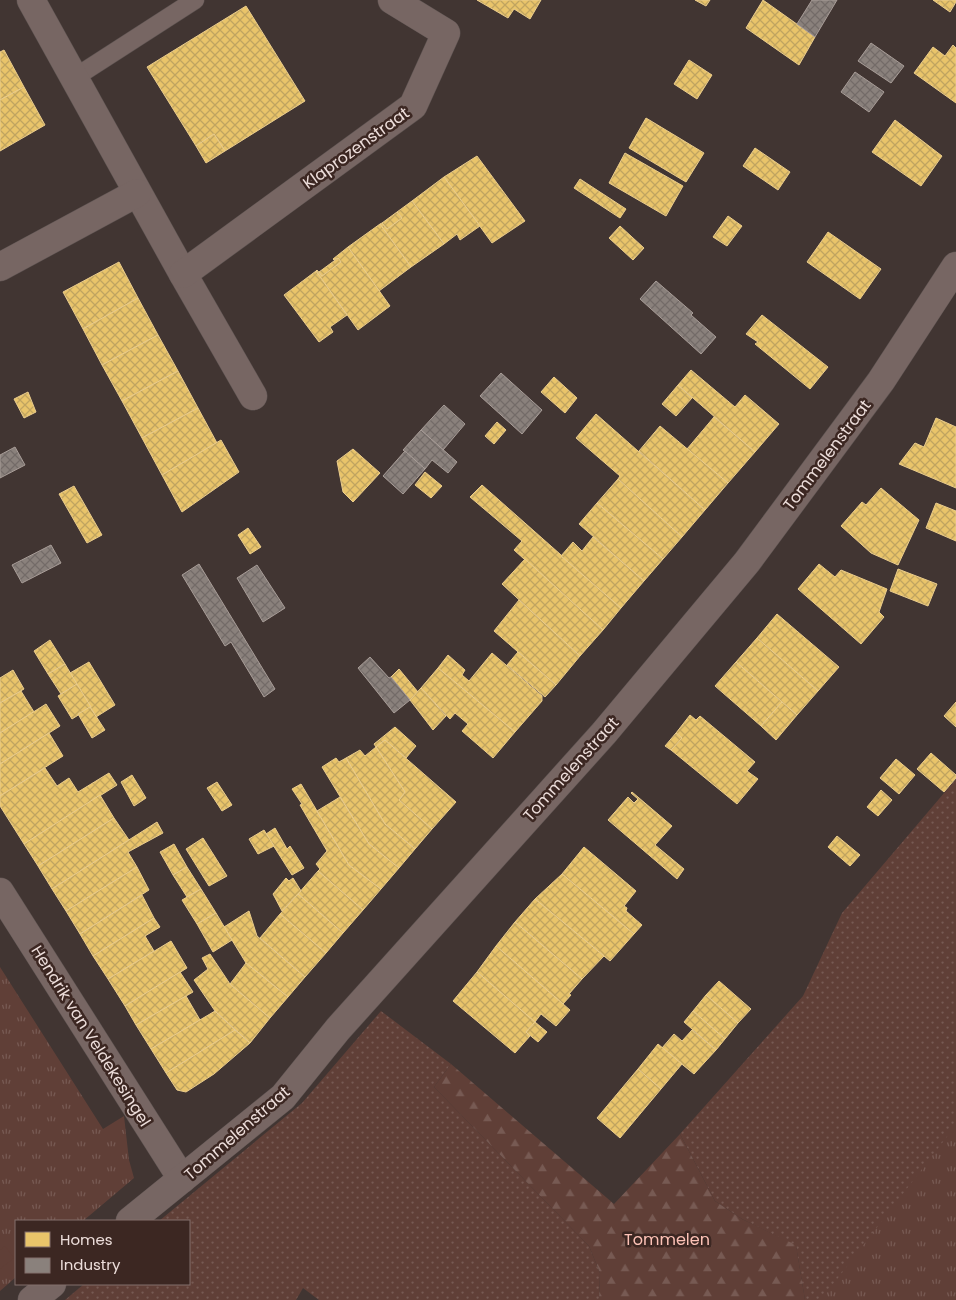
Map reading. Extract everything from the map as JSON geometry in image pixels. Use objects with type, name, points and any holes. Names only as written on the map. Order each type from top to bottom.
[{"type":"street","points":[[31,0],[252,396]]},
{"type":"street","name":"Klaprozenstraat","points":[[183,274],[413,106],[446,33],[392,0]]},
{"type":"street","points":[[0,267],[137,193]]},
{"type":"street","name":"Tommelenstraat","points":[[131,1220],[283,1097],[338,1030],[610,725],[747,562],[882,381],[956,266]]},
{"type":"street","name":"Hendrik van Veldekesingel","points":[[0,892],[182,1180]]},
{"type":"street","points":[[32,1300],[51,1285]]},
{"type":"lane","points":[[74,78],[195,0]]},
{"type":"green space","points":[[956,779],[956,1300],[805,1300],[796,1246],[742,1219],[715,1201],[680,1134],[803,996],[842,913]]},
{"type":"green space","points":[[0,967],[103,1129],[124,1116],[129,1160],[134,1178],[84,1220],[15,1220],[15,1278],[0,1291]]},
{"type":"green space","points":[[381,1011],[451,1064],[434,1087],[589,1246],[600,1273],[599,1300],[319,1300],[303,1288],[296,1300],[65,1300],[83,1285],[190,1285],[190,1220],[160,1220],[302,1103]]},
{"type":"green space","name":"Tommelen","points":[[451,1064],[614,1204],[680,1134],[715,1201],[742,1219],[796,1245],[805,1300],[599,1300],[600,1273],[589,1246],[434,1087]]},
{"type":"green space","points":[[956,1125],[956,1300],[821,1300]]},
{"type":"green space","points":[[5,1246],[14,1258],[0,1269],[0,1250]]},
{"type":"building: Homes","points":[[477,0],[541,0],[530,19],[514,9],[508,18]]},
{"type":"building: Homes","points":[[695,0],[710,0],[706,6]]},
{"type":"building: Homes","points":[[763,0],[815,37],[799,65],[746,28]]},
{"type":"building: Homes","points":[[933,0],[956,0],[956,2],[950,12]]},
{"type":"building: Homes","points":[[246,6],[305,101],[225,151],[214,134],[196,146],[147,67]]},
{"type":"building: Homes","points":[[953,45],[956,48],[956,103],[914,73],[933,47],[945,56]]},
{"type":"building: Homes","points":[[4,50],[24,87],[0,100],[0,52]]},
{"type":"building: Homes","points":[[689,60],[712,75],[697,99],[674,84]]},
{"type":"building: Homes","points":[[24,87],[45,125],[0,151],[0,100]]},
{"type":"building: Homes","points":[[646,118],[704,153],[686,182],[629,148]]},
{"type":"building: Homes","points":[[895,120],[942,156],[921,186],[872,152]]},
{"type":"building: Homes","points":[[214,134],[225,151],[206,163],[196,146]]},
{"type":"building: Homes","points":[[755,148],[790,172],[778,190],[743,166]]},
{"type":"building: Homes","points":[[625,153],[683,186],[666,216],[609,183]]},
{"type":"building: Homes","points":[[477,156],[525,221],[492,243],[444,177]]},
{"type":"building: Homes","points":[[444,177],[480,226],[460,240],[457,234],[444,244],[412,201]]},
{"type":"building: Homes","points":[[580,179],[626,209],[620,218],[574,188]]},
{"type":"building: Homes","points":[[412,201],[444,244],[411,267],[380,224],[382,223],[387,229],[402,218],[397,212]]},
{"type":"building: Homes","points":[[397,212],[402,218],[387,229],[382,223]]},
{"type":"building: Homes","points":[[728,216],[742,226],[727,246],[713,237]]},
{"type":"building: Homes","points":[[380,224],[411,267],[379,291],[348,247]]},
{"type":"building: Homes","points":[[620,226],[644,248],[633,260],[609,238]]},
{"type":"building: Homes","points":[[828,232],[881,269],[860,299],[807,262]]},
{"type":"building: Homes","points":[[348,247],[390,306],[358,330],[316,271],[322,276],[341,262],[338,258],[333,259]]},
{"type":"building: Homes","points":[[338,258],[341,262],[322,276],[319,272]]},
{"type":"building: Homes","points":[[119,262],[138,298],[83,329],[63,292]]},
{"type":"building: Homes","points":[[316,271],[347,315],[330,327],[333,332],[319,342],[284,295]]},
{"type":"building: Homes","points":[[138,298],[158,335],[102,365],[83,329]]},
{"type":"building: Homes","points":[[762,315],[828,367],[810,389],[755,344],[758,342],[746,334]]},
{"type":"building: Homes","points":[[158,335],[178,371],[122,401],[102,365]]},
{"type":"building: Homes","points":[[691,370],[735,407],[745,395],[779,424],[755,452],[678,385]]},
{"type":"building: Homes","points":[[178,371],[198,408],[142,438],[122,401]]},
{"type":"building: Homes","points":[[554,377],[577,398],[565,413],[541,392]]},
{"type":"building: Homes","points":[[678,385],[692,398],[676,416],[662,404]]},
{"type":"building: Homes","points":[[28,392],[36,412],[24,418],[14,399]]},
{"type":"building: Homes","points":[[198,408],[217,443],[162,475],[142,438]]},
{"type":"building: Homes","points":[[596,414],[705,510],[682,537],[618,479],[620,476],[576,438]]},
{"type":"building: Homes","points":[[714,417],[755,452],[728,483],[687,449]]},
{"type":"building: Homes","points":[[936,418],[956,427],[956,488],[899,464],[915,443],[924,447]]},
{"type":"building: Homes","points":[[497,422],[506,430],[494,444],[485,436]]},
{"type":"building: Homes","points":[[660,426],[728,483],[705,510],[639,451]]},
{"type":"building: Homes","points":[[221,440],[239,472],[182,512],[162,475]]},
{"type":"building: Homes","points":[[353,449],[380,473],[353,502],[343,492],[337,461]]},
{"type":"building: Homes","points":[[425,472],[442,486],[431,498],[415,485]]},
{"type":"building: Homes","points":[[618,479],[682,537],[663,559],[597,503]]},
{"type":"building: Homes","points":[[482,485],[621,608],[603,630],[514,550],[522,541],[470,497]]},
{"type":"building: Homes","points":[[74,486],[102,535],[87,543],[59,494]]},
{"type":"building: Homes","points":[[881,488],[919,520],[898,565],[871,553],[841,526],[862,502],[866,505]]},
{"type":"building: Homes","points":[[597,503],[663,559],[644,581],[579,524]]},
{"type":"building: Homes","points":[[936,503],[956,511],[956,541],[926,528]]},
{"type":"building: Homes","points":[[248,528],[261,547],[250,554],[238,535]]},
{"type":"building: Homes","points":[[593,537],[644,581],[621,608],[561,556],[573,542],[582,551]]},
{"type":"building: Homes","points":[[525,559],[603,630],[580,656],[502,584]]},
{"type":"building: Homes","points":[[819,564],[835,577],[841,570],[887,589],[879,612],[884,617],[861,644],[798,589]]},
{"type":"building: Homes","points":[[898,569],[937,584],[928,606],[890,591]]},
{"type":"building: Homes","points":[[519,600],[580,656],[556,685],[494,631]]},
{"type":"building: Homes","points":[[777,614],[839,667],[818,691],[757,638]]},
{"type":"building: Homes","points":[[757,638],[818,691],[797,715],[736,662]]},
{"type":"building: Homes","points":[[50,640],[65,664],[48,674],[34,651]]},
{"type":"building: Homes","points":[[518,652],[556,685],[545,697],[507,665]]},
{"type":"building: Homes","points":[[492,653],[542,696],[542,701],[515,732],[438,668],[448,655],[465,670],[462,675],[469,681]]},
{"type":"building: Homes","points":[[89,662],[115,705],[96,717],[70,673]]},
{"type":"building: Homes","points":[[736,662],[782,702],[761,726],[715,686]]},
{"type":"building: Homes","points":[[65,664],[77,684],[61,694],[48,674]]},
{"type":"building: Homes","points":[[438,668],[515,732],[493,758],[462,731],[468,724],[455,713],[450,719],[421,688]]},
{"type":"building: Homes","points":[[399,669],[418,692],[410,700],[391,677]]},
{"type":"building: Homes","points":[[13,670],[24,689],[0,703],[0,678]]},
{"type":"building: Homes","points":[[77,684],[91,707],[72,719],[58,696]]},
{"type":"building: Homes","points":[[421,688],[446,716],[433,730],[410,700]]},
{"type":"building: Homes","points":[[21,691],[34,712],[0,733],[0,703]]},
{"type":"building: Homes","points":[[782,702],[797,715],[776,740],[761,726]]},
{"type":"building: Homes","points":[[956,702],[956,727],[944,716]]},
{"type":"building: Homes","points":[[46,704],[60,726],[0,764],[0,733]]},
{"type":"building: Homes","points":[[90,707],[105,730],[92,738],[78,714]]},
{"type":"building: Homes","points":[[690,715],[696,720],[700,716],[755,762],[747,771],[758,779],[737,804],[671,750],[682,738],[676,733]]},
{"type":"building: Homes","points":[[395,727],[416,746],[406,758],[385,740],[376,747],[374,744]]},
{"type":"building: Homes","points":[[49,733],[63,756],[0,796],[0,764]]},
{"type":"building: Homes","points":[[676,733],[682,738],[671,750],[665,746]]},
{"type":"building: Homes","points":[[385,740],[456,802],[432,829],[399,800],[405,792],[376,747]]},
{"type":"building: Homes","points":[[376,747],[405,792],[399,800],[432,829],[415,849],[385,824],[346,758],[360,750],[365,756]]},
{"type":"building: Homes","points":[[931,753],[956,775],[956,778],[944,792],[917,769]]},
{"type":"building: Homes","points":[[336,758],[339,762],[346,758],[385,824],[415,849],[399,868],[369,844],[322,767]]},
{"type":"building: Homes","points":[[896,759],[915,775],[899,794],[880,778]]},
{"type":"building: Homes","points":[[45,768],[57,786],[69,778],[78,792],[109,773],[117,785],[24,844],[0,806],[0,796]]},
{"type":"building: Homes","points":[[132,775],[146,798],[134,806],[121,782]]},
{"type":"building: Homes","points":[[217,782],[232,805],[222,811],[207,788]]},
{"type":"building: Homes","points":[[301,784],[349,865],[381,889],[363,910],[318,871],[320,869],[316,864],[327,851],[292,789]]},
{"type":"building: Homes","points":[[881,790],[892,800],[878,816],[867,807]]},
{"type":"building: Homes","points":[[632,792],[672,826],[655,845],[684,869],[677,879],[608,820],[628,797],[634,803],[638,799]]},
{"type":"building: Homes","points":[[100,795],[114,818],[38,866],[24,844]]},
{"type":"building: Homes","points":[[340,797],[369,844],[399,868],[381,889],[349,865],[317,811]]},
{"type":"building: Homes","points":[[114,818],[129,840],[52,889],[38,866]]},
{"type":"building: Homes","points":[[157,822],[163,833],[128,852],[137,867],[66,911],[52,889]]},
{"type":"building: Homes","points":[[275,828],[287,849],[290,846],[304,868],[292,875],[266,834]]},
{"type":"building: Homes","points":[[264,830],[274,846],[258,854],[249,839]]},
{"type":"building: Homes","points":[[837,836],[860,855],[850,866],[828,847]]},
{"type":"building: Homes","points":[[203,838],[227,876],[209,886],[186,849]]},
{"type":"building: Homes","points":[[174,844],[187,867],[173,875],[160,852]]},
{"type":"building: Homes","points":[[584,847],[636,891],[624,906],[627,908],[626,911],[642,925],[634,934],[562,874]]},
{"type":"building: Homes","points":[[137,867],[149,890],[80,934],[66,911]]},
{"type":"building: Homes","points":[[187,867],[201,889],[187,897],[173,875]]},
{"type":"building: Homes","points":[[318,871],[363,910],[343,933],[298,894]]},
{"type":"building: Homes","points":[[562,874],[634,934],[610,961],[535,899]]},
{"type":"building: Homes","points":[[286,878],[289,881],[293,878],[301,891],[282,911],[273,894]]},
{"type":"building: Homes","points":[[201,889],[216,913],[197,924],[182,900]]},
{"type":"building: Homes","points":[[298,894],[343,933],[326,953],[280,914]]},
{"type":"building: Homes","points":[[142,895],[154,918],[93,956],[80,934]]},
{"type":"building: Homes","points":[[535,899],[604,956],[582,979],[515,922]]},
{"type":"building: Homes","points":[[249,911],[257,936],[305,977],[288,997],[246,963],[224,927]]},
{"type":"building: Homes","points":[[216,913],[232,940],[213,952],[197,924]]},
{"type":"building: Homes","points":[[280,914],[326,953],[305,977],[260,938]]},
{"type":"building: Homes","points":[[154,918],[160,927],[145,936],[154,951],[108,979],[93,956]]},
{"type":"building: Homes","points":[[515,922],[582,979],[563,1004],[496,946]]},
{"type":"building: Homes","points":[[171,941],[187,968],[125,1006],[108,979]]},
{"type":"building: Homes","points":[[496,946],[570,1010],[556,1026],[541,1014],[535,1022],[477,972]]},
{"type":"building: Homes","points":[[210,954],[230,984],[270,1018],[250,1043],[215,1011],[194,980],[208,969],[202,958]]},
{"type":"building: Homes","points":[[246,963],[288,997],[270,1018],[230,984]]},
{"type":"building: Homes","points":[[180,972],[193,992],[136,1025],[125,1006]]},
{"type":"building: Homes","points":[[477,972],[535,1022],[526,1032],[530,1036],[515,1053],[453,1001]]},
{"type":"building: Homes","points":[[719,981],[751,1009],[738,1023],[706,995]]},
{"type":"building: Homes","points":[[706,995],[738,1023],[725,1039],[693,1011]]},
{"type":"building: Homes","points":[[186,996],[200,1020],[151,1049],[136,1025]]},
{"type":"building: Homes","points":[[215,1011],[235,1030],[166,1073],[151,1049]]},
{"type":"building: Homes","points":[[693,1011],[725,1039],[716,1050],[684,1022]]},
{"type":"building: Homes","points":[[535,1022],[547,1032],[538,1042],[526,1032]]},
{"type":"building: Homes","points":[[235,1030],[250,1043],[214,1074],[186,1092],[177,1090],[166,1073]]},
{"type":"building: Homes","points":[[692,1030],[716,1050],[694,1074],[662,1048],[674,1034],[682,1041]]},
{"type":"building: Homes","points":[[658,1044],[682,1064],[661,1089],[638,1069]]},
{"type":"building: Homes","points":[[638,1069],[661,1089],[620,1138],[597,1118]]},
{"type":"building: Industry","points":[[812,0],[837,0],[815,37],[797,24]]},
{"type":"building: Industry","points":[[871,43],[904,66],[891,83],[858,61]]},
{"type":"building: Industry","points":[[855,72],[884,92],[869,112],[841,92]]},
{"type":"building: Industry","points":[[656,281],[693,313],[691,315],[716,337],[701,354],[640,299]]},
{"type":"building: Industry","points":[[501,373],[542,410],[522,434],[480,396]]},
{"type":"building: Industry","points":[[444,405],[465,424],[443,450],[421,430]]},
{"type":"building: Industry","points":[[421,430],[457,462],[448,473],[432,460],[425,469],[403,450]]},
{"type":"building: Industry","points":[[15,447],[25,465],[0,478],[0,455]]},
{"type":"building: Industry","points":[[405,451],[425,469],[403,494],[383,476]]},
{"type":"building: Industry","points":[[51,545],[61,563],[22,583],[12,565]]},
{"type":"building: Industry","points":[[199,564],[275,689],[264,697],[231,642],[225,646],[182,575]]},
{"type":"building: Industry","points":[[257,565],[285,608],[263,622],[237,578]]},
{"type":"building: Industry","points":[[370,657],[389,678],[391,677],[410,700],[394,713],[358,668]]}]
